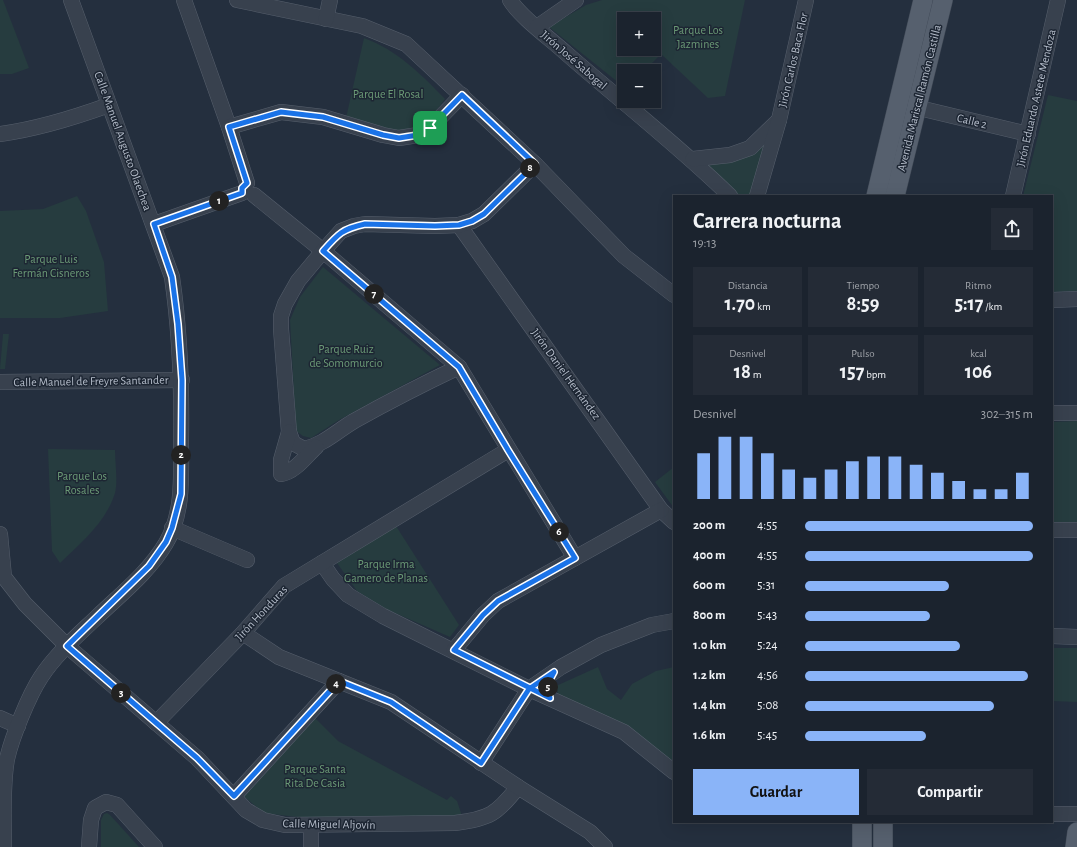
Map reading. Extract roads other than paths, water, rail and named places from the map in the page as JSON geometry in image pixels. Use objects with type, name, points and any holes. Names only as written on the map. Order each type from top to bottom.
[{"type":"main road","name":"Avenida Mariscal Ramón Castilla","points":[[876,195],[923,0]]},
{"type":"main road","name":"Avenida Mariscal Ramón Castilla","points":[[895,195],[943,0]]},
{"type":"main road","points":[[862,823],[862,847]]},
{"type":"main road","points":[[883,823],[883,847]]},
{"type":"main road","points":[[1075,847],[1077,832]]},
{"type":"street","name":"Calle Manuel Augusto Olaechea","points":[[4,847],[2,804],[7,759],[18,726],[41,677],[67,646],[149,566],[166,542],[172,528],[181,494],[182,380],[178,324],[172,277],[154,224],[71,0]]},
{"type":"street","points":[[184,0],[229,127],[248,191],[323,251],[459,367],[508,450],[575,558]]},
{"type":"street","points":[[237,0],[362,26],[406,44],[535,164],[624,256],[673,294]]},
{"type":"street","points":[[326,19],[330,0]]},
{"type":"street","name":"Jirón José Sabogal","points":[[510,0],[537,27],[606,88],[693,159],[729,195]]},
{"type":"street","points":[[537,27],[576,0]]},
{"type":"street","name":"Jirón Carlos Baca Flor","points":[[757,195],[779,120],[806,0]]},
{"type":"street","name":"Jirón Eduardo Astete Mendoza","points":[[1013,195],[1058,0]]},
{"type":"street","points":[[229,127],[281,112],[323,117],[383,135],[399,138],[418,135],[430,128],[462,95]]},
{"type":"street","points":[[0,134],[55,124],[109,105]]},
{"type":"street","name":"Calle 2","points":[[916,108],[1028,134]]},
{"type":"street","name":"Jirón Carlos Baca Flor","points":[[693,159],[730,155],[750,148],[779,120]]},
{"type":"street","points":[[459,367],[386,403],[344,427],[316,447],[293,469],[281,474],[282,460],[291,438],[281,329],[282,316],[285,304],[298,280],[341,231],[365,224],[435,226],[459,225],[472,221],[484,214],[535,164]]},
{"type":"street","points":[[154,224],[248,191]]},
{"type":"street","name":"Jirón Daniel Hernández","points":[[459,225],[661,510],[673,521]]},
{"type":"street","points":[[1053,300],[1077,299]]},
{"type":"street","name":"Calle Manuel de Freyre Santander","points":[[0,382],[182,380]]},
{"type":"street","points":[[1053,413],[1077,413]]},
{"type":"street","points":[[291,438],[304,449],[316,447]]},
{"type":"street","name":"Jirón Honduras","points":[[156,723],[243,633],[284,586],[396,516],[508,450]]},
{"type":"street","points":[[454,650],[483,615],[498,601],[661,510]]},
{"type":"street","points":[[172,528],[247,560]]},
{"type":"street","points":[[1053,530],[1077,530]]},
{"type":"street","name":"Calle Miguel Aljovín","points":[[0,534],[2,578],[25,604],[67,646],[197,758],[246,810],[263,820],[285,825],[455,823],[476,820],[491,815],[505,804],[518,787]]},
{"type":"street","points":[[322,563],[333,579],[348,595],[383,616],[454,650],[529,689],[624,732],[673,771]]},
{"type":"street","points":[[481,763],[529,689],[554,672],[601,645],[652,625],[673,621]]},
{"type":"street","points":[[243,633],[279,657],[391,702],[481,763],[590,832],[605,847]]},
{"type":"street","points":[[1053,636],[1077,637]]},
{"type":"street","points":[[550,698],[547,685],[554,672]]},
{"type":"street","points":[[234,796],[339,681]]},
{"type":"street","points":[[0,718],[18,726]]},
{"type":"street","points":[[89,847],[91,820],[95,808],[106,802],[117,805],[155,847]]},
{"type":"street","points":[[1053,814],[1077,814]]},
{"type":"street","points":[[311,825],[311,847]]},
{"type":"park label","name":"Parque Los Jazmines","points":[[698,37]]},
{"type":"park label","name":"Parque El Rosal","points":[[388,94]]},
{"type":"park label","name":"Parque Luis Fermán Cisneros","points":[[51,266]]},
{"type":"park label","name":"Parque Ruiz de Somomurcio","points":[[346,356]]},
{"type":"park label","name":"Parque Los Rosales","points":[[82,483]]},
{"type":"park label","name":"Parque Irma Gamero de Planas","points":[[386,571]]},
{"type":"park label","name":"Parque Santa Rita De Casia","points":[[315,776]]}]
